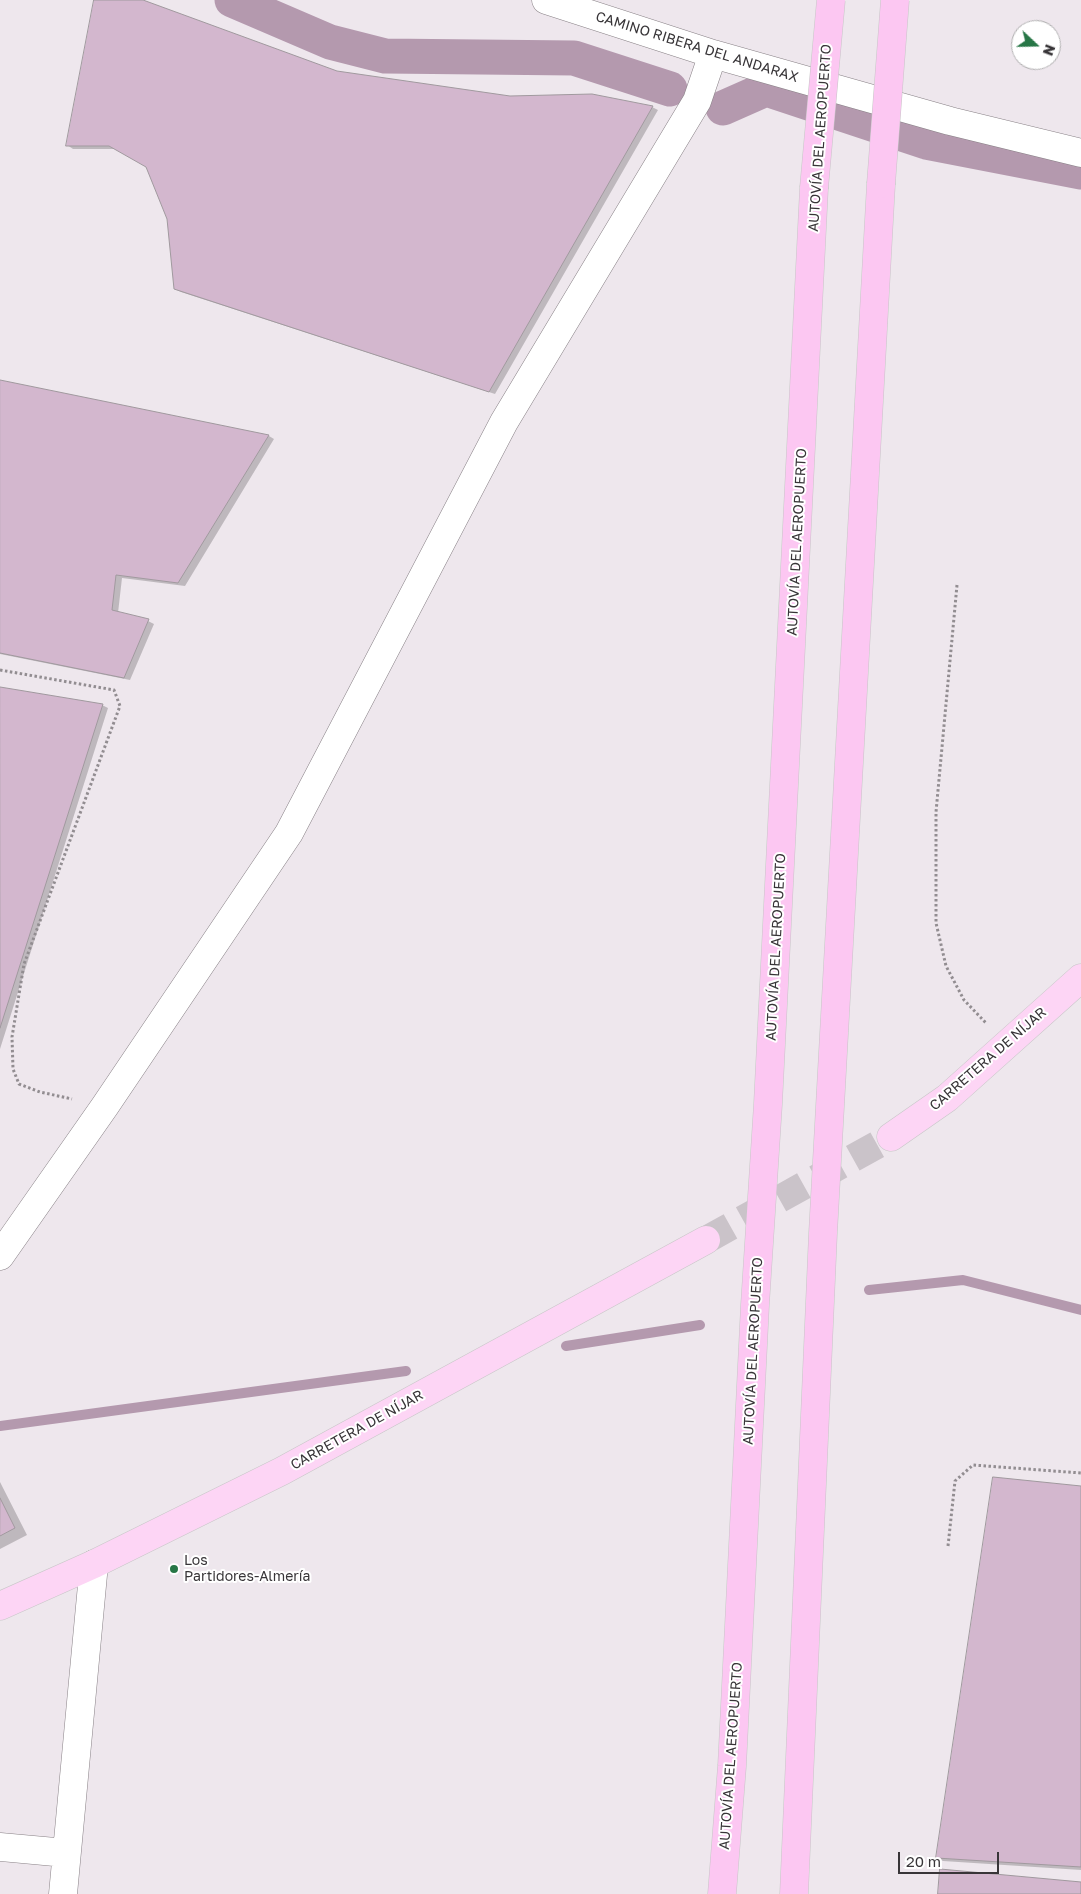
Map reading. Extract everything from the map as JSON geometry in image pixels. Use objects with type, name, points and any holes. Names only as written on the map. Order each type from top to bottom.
[{"type":"highway","name":"AUTOVÍA DEL AEROPUERTO","points":[[722,1894],[732,1766],[755,1305],[768,1104],[814,188],[831,0]]},
{"type":"highway","points":[[794,1894],[824,1213],[894,0]]},
{"type":"main road","name":"CARRETERA DE NÍJAR","points":[[891,1136],[947,1098],[1081,978]]},
{"type":"main road","name":"CARRETERA DE NÍJAR","points":[[0,1606],[94,1564],[282,1471],[706,1240]]},
{"type":"street","name":"CAMINO RIBERA DEL ANDARAX","points":[[546,0],[713,54],[950,121],[1081,153]]},
{"type":"street","points":[[0,1256],[105,1106],[289,833],[504,422],[697,101],[713,54]]},
{"type":"street","points":[[63,1894],[94,1564]]},
{"type":"street","points":[[0,1847],[66,1853]]},
{"type":"path","points":[[957,584],[936,812],[936,923],[946,966],[964,1000],[1007,1045]]},
{"type":"path","points":[[0,670],[114,690],[120,706],[24,964],[12,1037],[13,1069],[19,1084],[40,1092],[105,1106]]},
{"type":"path","points":[[948,1546],[955,1481],[973,1465],[1081,1472]]},
{"type":"building","points":[[94,0],[143,0],[337,71],[510,96],[592,94],[653,106],[489,392],[174,289],[167,219],[146,167],[109,146],[66,146]]},
{"type":"building","points":[[0,380],[269,435],[178,583],[116,575],[112,610],[149,619],[124,678],[0,653]]},
{"type":"building","points":[[0,687],[103,704],[0,1028]]},
{"type":"building","points":[[993,1477],[1081,1486],[1081,1867],[936,1858]]},
{"type":"building","points":[[0,1498],[15,1528],[0,1536]]},
{"type":"building","points":[[940,1869],[1081,1882],[1081,1894],[938,1894]]},
{"type":"waterway","points":[[232,0],[330,42],[385,56],[574,58],[670,89]]},
{"type":"waterway","points":[[723,108],[766,89],[926,142],[1081,172]]},
{"type":"waterway","points":[[869,1290],[963,1280],[1081,1310]]},
{"type":"waterway","points":[[566,1346],[700,1325]]},
{"type":"waterway","points":[[0,1426],[406,1371]]},
{"type":"tunnel","points":[[706,1240],[891,1137]]},
{"type":"place","name":"Los Partidores-Almería","points":[[174,1569]]}]
